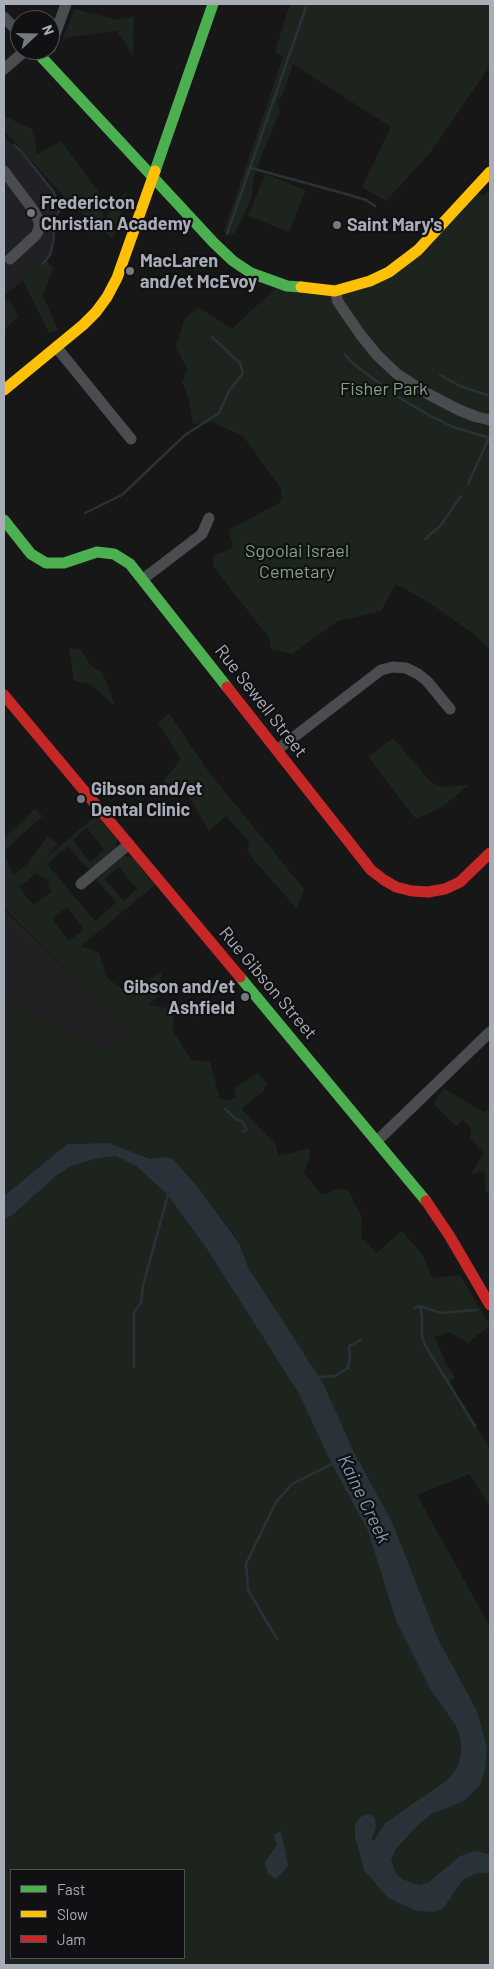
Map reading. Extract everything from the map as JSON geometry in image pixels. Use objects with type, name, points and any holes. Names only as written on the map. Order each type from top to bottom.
[{"type":"street","points":[[60,21],[66,4]]},
{"type":"street","points":[[4,390],[57,348],[96,312],[107,297],[117,278],[213,4]]},
{"type":"street","points":[[4,69],[14,60]]},
{"type":"street","points":[[45,62],[152,178],[233,261],[251,273],[287,286],[309,290],[335,291],[370,281],[405,262],[490,172]]},
{"type":"street","points":[[4,171],[34,211],[39,221],[39,229],[36,235],[10,259]]},
{"type":"street","points":[[335,291],[338,302],[360,334],[397,374],[436,398],[477,417],[490,420]]},
{"type":"street","points":[[57,348],[131,440]]},
{"type":"street","points":[[143,579],[202,534],[209,518]]},
{"type":"street","name":"Rue Sewell Street","points":[[4,520],[31,554],[46,563],[64,563],[90,554],[105,552],[123,558],[143,579],[372,870],[396,887],[428,892],[445,888],[460,882],[490,853]]},
{"type":"street","points":[[277,750],[381,670],[393,667],[406,668],[418,674],[427,681],[450,709]]},
{"type":"street","name":"Rue Gibson Street","points":[[4,695],[427,1202],[465,1260],[490,1305]]},
{"type":"street","points":[[81,884],[129,844]]},
{"type":"street","points":[[377,1141],[490,1032]]},
{"type":"shaded area","name":"Fredericton Christian Academy","points":[[4,137],[20,150],[53,191],[61,209],[55,217],[53,227],[54,238],[50,255],[43,264],[4,296]]},
{"type":"shaded area","points":[[4,910],[127,1031],[105,1058],[4,1009]]},
{"type":"green space","points":[[290,4],[490,4],[490,66],[429,154],[386,201],[362,187],[391,127],[293,64],[283,94],[277,102],[280,111],[254,175],[252,195],[234,234],[227,234],[224,231],[283,57],[275,52]]},
{"type":"green space","points":[[75,9],[118,20],[134,16],[133,56],[117,31],[63,38]]},
{"type":"green space","points":[[4,116],[32,129],[37,154],[61,141],[100,194],[104,220],[128,190],[113,239],[74,207],[4,131]]},
{"type":"green space","points":[[265,174],[306,190],[289,232],[248,216]]},
{"type":"green space","name":"Fisher Park","points":[[474,190],[483,196],[487,192],[490,193],[490,651],[477,636],[428,602],[396,584],[381,611],[338,621],[292,654],[271,649],[269,638],[213,566],[213,556],[233,548],[229,530],[282,501],[281,489],[243,436],[212,422],[193,424],[189,400],[182,382],[187,369],[176,347],[184,319],[198,307],[232,329],[280,284],[309,290],[389,272]]},
{"type":"green space","points":[[43,258],[53,268],[43,296],[58,330],[49,333],[19,273]]},
{"type":"green space","points":[[4,300],[10,301],[18,316],[4,331]]},
{"type":"green space","points":[[69,648],[81,650],[91,666],[103,673],[115,706],[90,684],[74,681]]},
{"type":"green space","points":[[169,713],[208,771],[304,889],[297,909],[247,852],[249,842],[226,816],[209,831],[189,796],[163,782],[181,759],[158,723]]},
{"type":"green space","points":[[393,738],[431,782],[443,787],[469,785],[442,807],[416,819],[368,757]]},
{"type":"green space","points":[[35,809],[43,816],[4,851],[4,838]]},
{"type":"green space","points":[[97,815],[117,839],[116,848],[89,870],[68,846],[47,864],[95,921],[116,903],[96,879],[124,856],[132,857],[155,885],[81,946],[99,952],[106,977],[130,995],[162,970],[159,996],[148,1005],[174,1009],[173,1032],[192,1060],[210,1062],[220,1099],[230,1100],[236,1097],[234,1088],[258,1073],[267,1083],[263,1092],[241,1109],[276,1145],[278,1156],[310,1148],[310,1158],[303,1172],[322,1195],[338,1189],[348,1190],[362,1218],[361,1237],[376,1253],[402,1231],[422,1254],[432,1278],[460,1275],[490,1325],[468,1343],[450,1332],[435,1337],[447,1366],[455,1377],[449,1383],[490,1449],[490,1506],[469,1474],[417,1495],[490,1627],[490,1854],[475,1851],[460,1856],[429,1882],[419,1885],[402,1879],[396,1873],[391,1859],[396,1849],[418,1825],[432,1814],[466,1800],[480,1785],[438,1639],[393,1524],[354,1452],[323,1383],[248,1267],[239,1242],[197,1186],[173,1159],[165,1157],[150,1159],[109,1143],[67,1144],[4,1196],[4,1009],[6,1010],[12,1005],[108,1052],[127,1032],[4,908],[4,851],[13,876],[28,863],[48,836],[58,844],[43,860]],"holes":[[[87,828],[104,850],[90,862],[73,840]],[[119,867],[137,889],[123,901],[105,879]],[[37,873],[41,877],[43,876],[52,891],[33,905],[19,887]],[[67,907],[84,929],[69,941],[52,919]]]},
{"type":"green space","points":[[444,1088],[483,1112],[490,1109],[490,1196],[485,1190],[485,1171],[471,1174],[484,1153],[470,1139],[471,1128],[463,1120],[456,1126],[433,1103]]},
{"type":"green space","points":[[116,1156],[136,1166],[168,1195],[209,1252],[299,1394],[368,1531],[396,1621],[430,1689],[456,1726],[461,1740],[461,1753],[457,1768],[447,1780],[385,1823],[374,1842],[372,1839],[376,1828],[364,1815],[359,1818],[355,1824],[355,1838],[364,1870],[443,1909],[463,1880],[477,1873],[490,1873],[490,1965],[6,1965],[4,1951],[4,1220],[15,1213],[57,1175],[71,1166],[99,1158]]},
{"type":"water","name":"Kaine Creek","points":[[109,1143],[150,1159],[165,1157],[173,1159],[197,1186],[239,1243],[248,1267],[323,1383],[354,1452],[393,1524],[438,1639],[477,1711],[487,1748],[485,1770],[480,1785],[466,1800],[432,1814],[418,1825],[396,1849],[391,1859],[396,1873],[402,1879],[419,1885],[429,1882],[460,1856],[475,1851],[490,1854],[490,1873],[477,1873],[463,1880],[443,1909],[433,1912],[417,1911],[388,1898],[364,1870],[355,1838],[355,1824],[359,1818],[370,1814],[375,1819],[376,1828],[372,1839],[374,1841],[385,1823],[447,1780],[457,1768],[461,1753],[461,1740],[456,1726],[430,1689],[396,1621],[368,1531],[332,1464],[299,1394],[209,1252],[168,1195],[136,1166],[116,1156],[99,1158],[71,1166],[57,1175],[15,1213],[4,1220],[4,1196],[67,1144]]},
{"type":"water","points":[[281,1831],[288,1866],[276,1879],[268,1874],[265,1862],[277,1845],[274,1835]]},
{"type":"waterway","points":[[227,234],[306,7]]},
{"type":"waterway","points":[[14,145],[53,191],[61,209],[55,217],[53,227],[54,238],[50,255],[43,264]]},
{"type":"waterway","points":[[251,168],[366,200],[375,206]]},
{"type":"waterway","points":[[85,513],[122,495],[185,435],[219,413],[229,391],[243,373],[240,363],[212,337]]},
{"type":"waterway","points":[[345,354],[350,361],[387,389]]},
{"type":"waterway","points":[[440,375],[460,386],[490,396]]},
{"type":"waterway","points":[[398,397],[453,427],[490,438]]},
{"type":"waterway","points":[[468,484],[489,438]]},
{"type":"waterway","points":[[425,539],[441,525],[461,496]]},
{"type":"waterway","points":[[225,1109],[236,1119],[242,1121],[247,1130],[243,1131]]},
{"type":"waterway","points":[[134,1367],[134,1312],[141,1303],[143,1285],[168,1195]]},
{"type":"waterway","points":[[420,1306],[422,1336],[425,1345],[475,1426]]},
{"type":"waterway","points":[[414,1308],[420,1306],[441,1313],[476,1310]]},
{"type":"waterway","points":[[319,1377],[335,1376],[348,1368],[349,1346],[361,1340]]},
{"type":"waterway","name":"Kaine Creek","points":[[277,1639],[248,1590],[246,1564],[276,1502],[292,1484],[332,1464]]},
{"type":"traffic: fast","points":[[155,171],[213,4]]},
{"type":"traffic: fast","points":[[44,60],[214,243],[233,261],[251,273],[287,286],[301,287]]},
{"type":"traffic: fast","points":[[4,520],[31,554],[46,563],[64,563],[97,552],[114,554],[130,564],[227,687]]},
{"type":"traffic: fast","points":[[240,977],[426,1201]]},
{"type":"traffic: slow","points":[[4,390],[83,325],[107,297],[117,278],[155,171]]},
{"type":"traffic: slow","points":[[301,287],[335,291],[370,281],[389,272],[418,250],[490,172]]},
{"type":"traffic: jam","points":[[227,687],[371,870],[384,880],[396,887],[412,891],[428,892],[445,889],[460,882],[490,853]]},
{"type":"traffic: jam","points":[[4,695],[240,977]]},
{"type":"traffic: jam","points":[[426,1201],[449,1235],[490,1305]]},
{"type":"place","name":"Fredericton Christian Academy","points":[[31,213]]},
{"type":"place","name":"Saint Mary's","points":[[337,225]]},
{"type":"place","name":"MacLaren and/et McEvoy","points":[[130,271]]},
{"type":"place","name":"Gibson and/et Dental Clinic","points":[[81,799]]},
{"type":"place","name":"Gibson and/et Ashfield","points":[[245,997]]},
{"type":"park label","name":"Sgoolai Israel Cemetary","points":[[297,561]]}]
